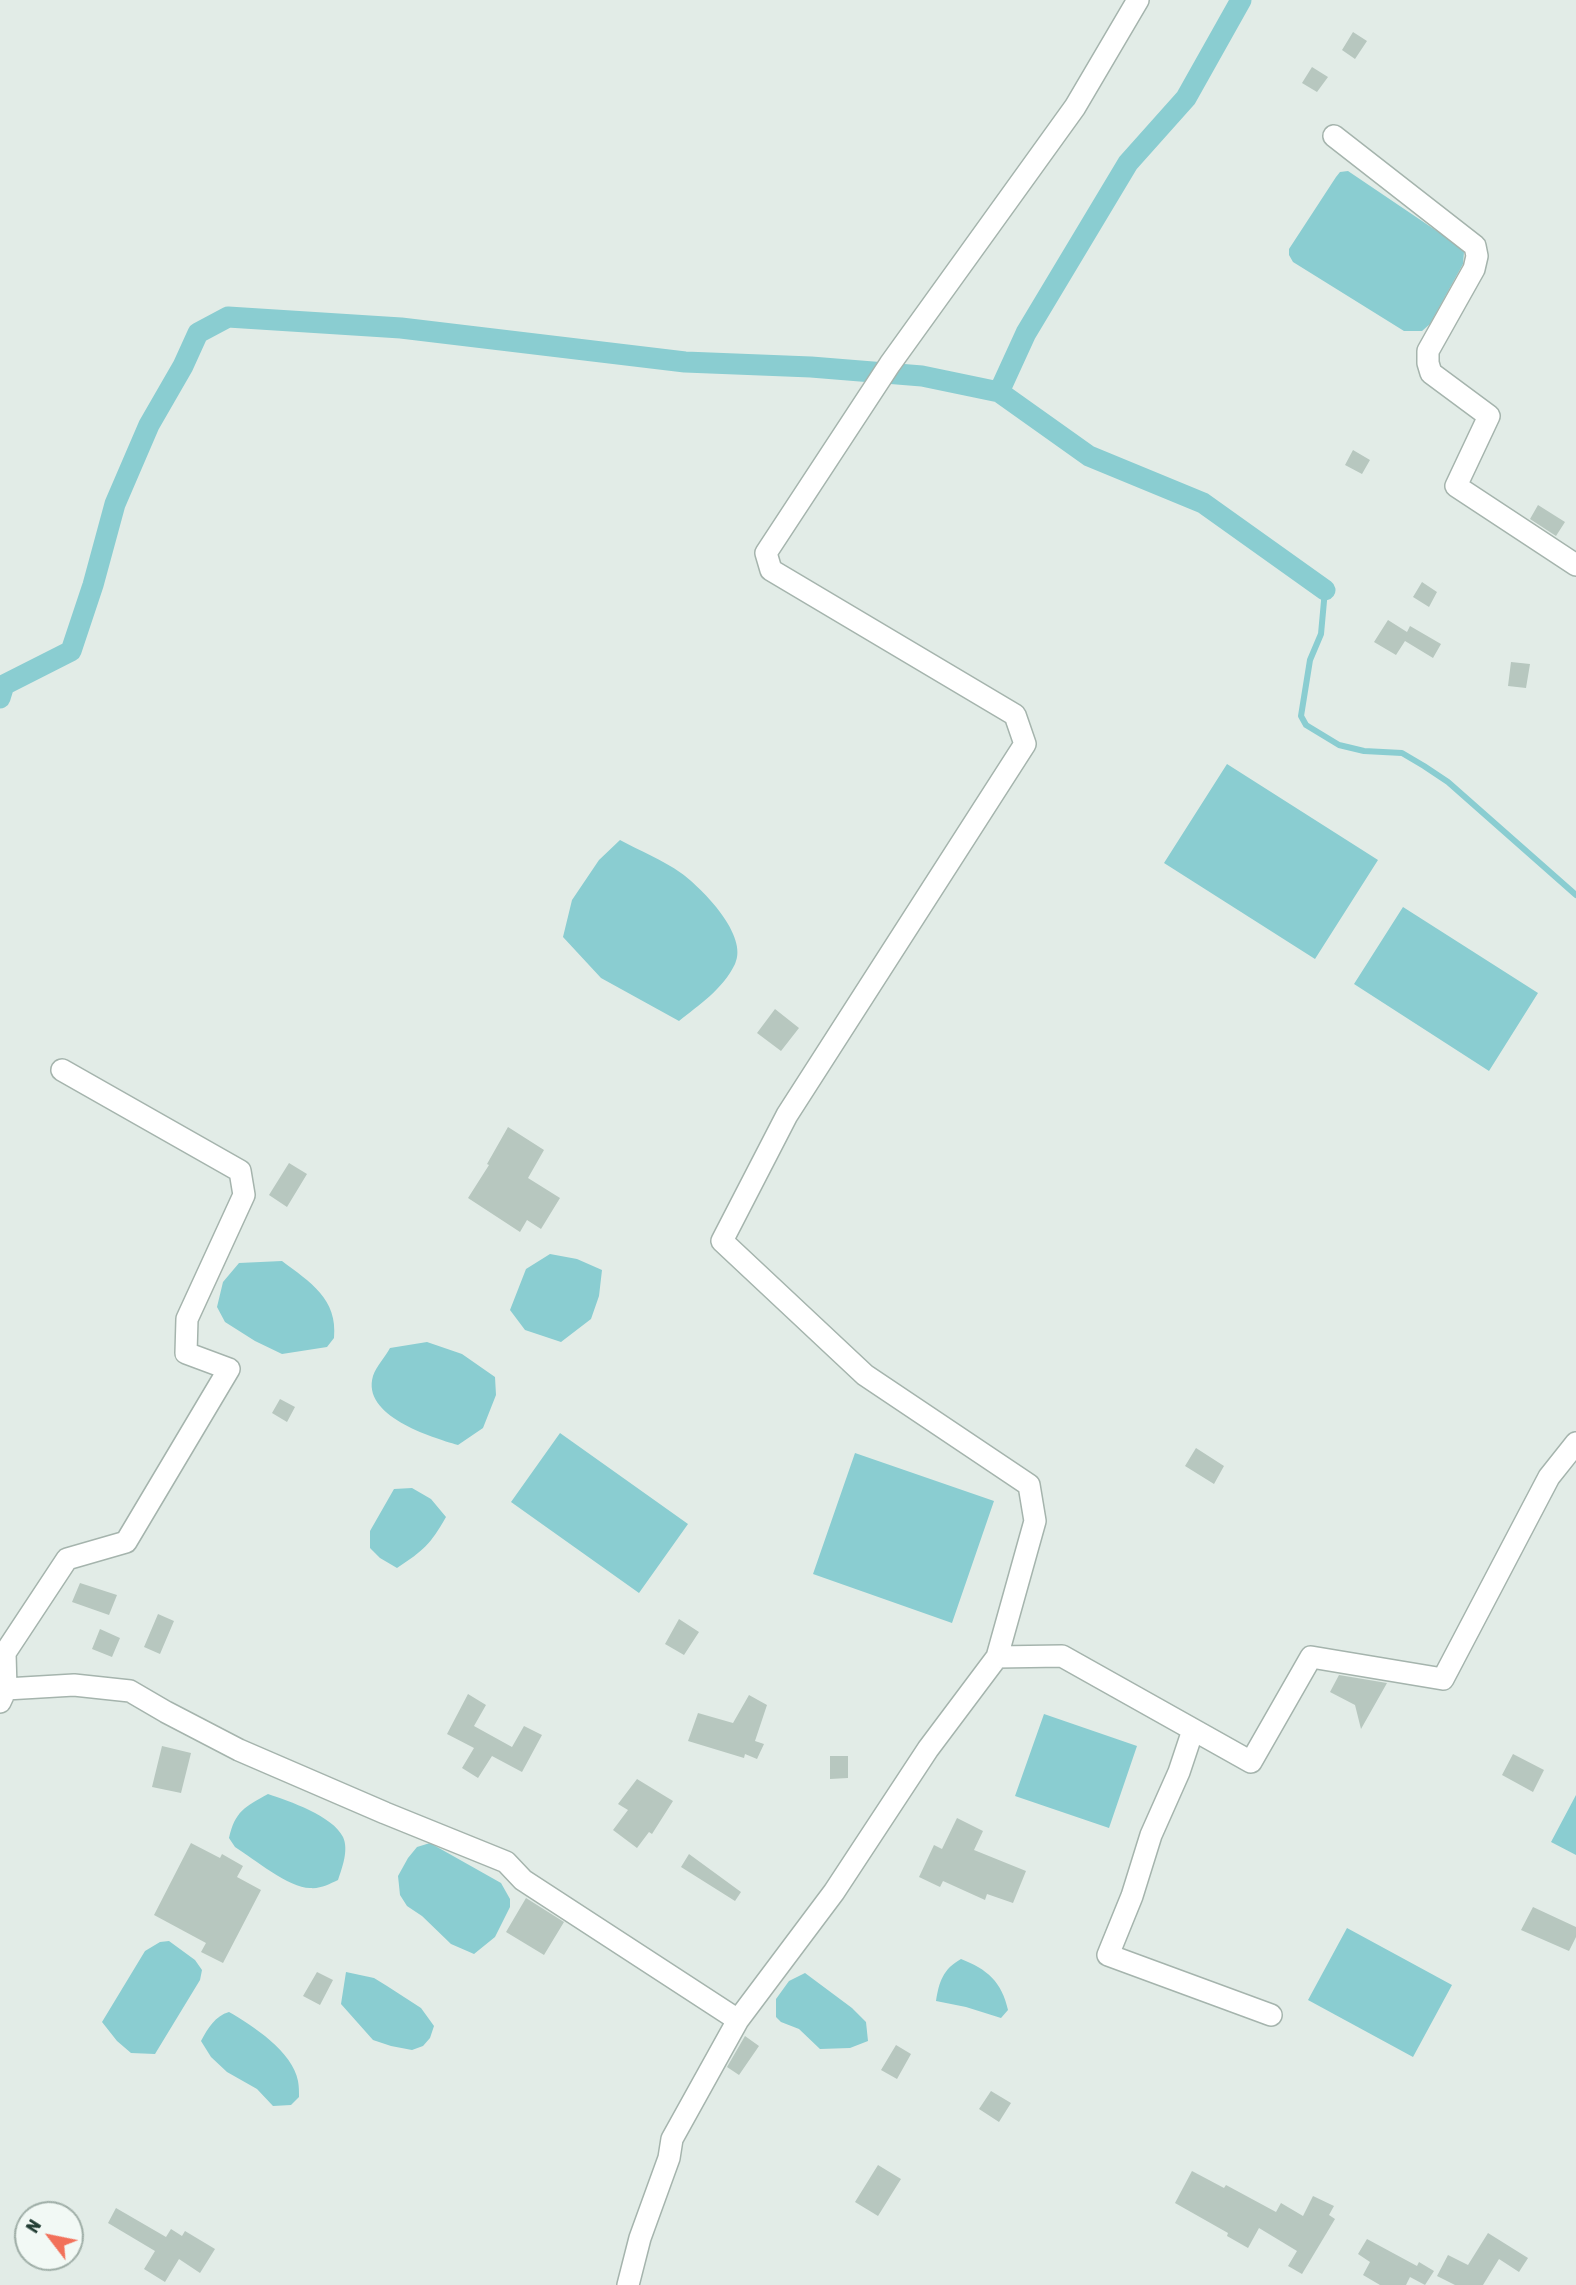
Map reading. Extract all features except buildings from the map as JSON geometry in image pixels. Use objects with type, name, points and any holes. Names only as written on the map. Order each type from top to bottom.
[{"type":"street","points":[[628,2285],[640,2238],[669,2158],[672,2139],[738,2020],[834,1892],[928,1749],[997,1657],[1035,1521],[1030,1485],[865,1375],[722,1241],[787,1115],[1025,744],[1015,715],[771,570],[766,553],[890,363],[1075,107],[1138,0]]},
{"type":"street","points":[[1335,136],[1475,246],[1477,256],[1474,269],[1428,351],[1431,373],[1489,416],[1457,486],[1576,565]]},
{"type":"street","points":[[62,1070],[240,1171],[244,1195],[187,1319],[186,1353],[229,1369],[126,1542],[67,1559],[5,1653],[3,1695],[74,1685],[130,1690],[239,1750],[506,1862],[523,1880],[738,2020]]},
{"type":"street","points":[[997,1657],[1062,1656],[1251,1762],[1311,1657],[1443,1679],[1549,1477],[1576,1443]]},
{"type":"street","points":[[1193,1730],[1179,1772],[1151,1835],[1132,1896],[1108,1955],[1271,2015]]},
{"type":"water","points":[[1348,171],[1462,248],[1464,252],[1463,264],[1430,324],[1422,331],[1404,331],[1293,262],[1289,255],[1289,249],[1336,177],[1340,172]]},
{"type":"water","points":[[1227,764],[1378,860],[1315,959],[1164,863]]},
{"type":"water","points":[[620,840],[667,864],[690,880],[722,914],[736,940],[738,953],[730,973],[710,996],[679,1021],[601,978],[563,937],[572,900],[599,860]]},
{"type":"water","points":[[1403,907],[1538,993],[1489,1071],[1354,984]]},
{"type":"water","points":[[550,1254],[577,1259],[602,1270],[599,1296],[591,1319],[561,1342],[525,1330],[510,1310],[526,1269]]},
{"type":"water","points":[[282,1261],[312,1284],[327,1302],[332,1312],[334,1338],[327,1347],[282,1354],[225,1322],[217,1307],[223,1282],[239,1263]]},
{"type":"water","points":[[427,1342],[462,1354],[495,1377],[496,1395],[483,1428],[458,1445],[401,1423],[377,1403],[372,1390],[374,1373],[390,1348]]},
{"type":"water","points":[[560,1433],[688,1524],[639,1593],[511,1502]]},
{"type":"water","points":[[855,1453],[994,1501],[952,1623],[813,1574]]},
{"type":"water","points":[[412,1488],[431,1499],[446,1517],[426,1546],[397,1568],[370,1548],[370,1531],[394,1489]]},
{"type":"water","points":[[1044,1714],[1137,1746],[1109,1828],[1015,1796]]},
{"type":"water","points":[[268,1794],[310,1810],[338,1829],[345,1848],[338,1880],[318,1888],[302,1887],[282,1878],[235,1847],[229,1838],[234,1822],[247,1807]]},
{"type":"water","points":[[1576,1795],[1576,1855],[1551,1842]]},
{"type":"water","points":[[430,1843],[501,1883],[510,1899],[510,1907],[495,1937],[474,1954],[451,1944],[422,1916],[407,1906],[400,1895],[398,1876],[408,1858],[417,1847]]},
{"type":"water","points":[[1347,1928],[1452,1985],[1413,2057],[1308,2000]]},
{"type":"water","points":[[169,1941],[195,1960],[202,1970],[200,1980],[155,2054],[131,2053],[102,2022],[145,1951],[160,1942]]},
{"type":"water","points":[[961,1959],[986,1972],[997,1984],[1008,2010],[1001,2018],[936,2001],[943,1977],[950,1967]]},
{"type":"water","points":[[346,1972],[374,1978],[421,2008],[434,2026],[430,2038],[423,2046],[412,2050],[373,2040],[341,2004]]},
{"type":"water","points":[[805,1973],[852,2008],[866,2022],[868,2041],[850,2048],[820,2049],[799,2029],[781,2022],[776,2017],[776,1999],[789,1981]]},
{"type":"water","points":[[229,2012],[270,2040],[295,2070],[299,2097],[291,2105],[273,2106],[257,2089],[227,2072],[211,2057],[201,2041],[209,2027]]},
{"type":"waterway","points":[[999,392],[1026,333],[1128,163],[1186,98],[1241,0]]},
{"type":"waterway","points":[[0,698],[4,685],[71,651],[93,585],[115,504],[149,425],[183,366],[198,333],[228,317],[401,328],[685,362],[811,367],[922,376],[999,392],[1089,456],[1203,503],[1325,590]]},
{"type":"waterway","points":[[1325,590],[1321,634],[1310,660],[1301,716],[1306,725],[1339,745],[1364,751],[1402,753],[1424,766],[1448,782],[1576,895]]}]
